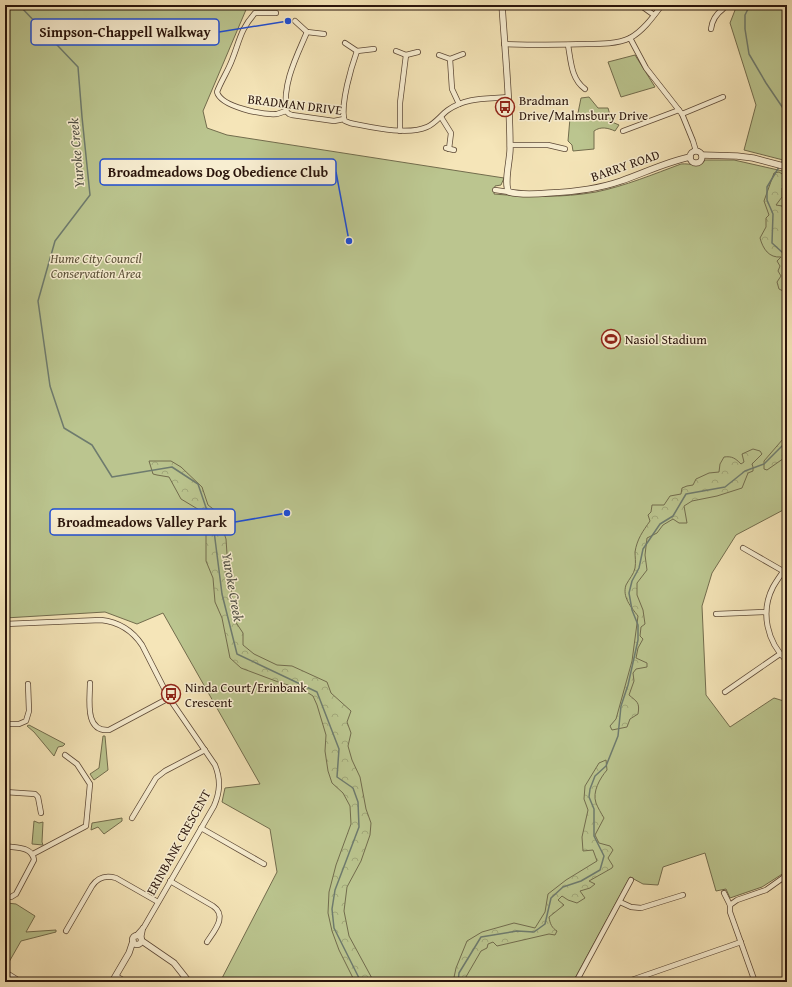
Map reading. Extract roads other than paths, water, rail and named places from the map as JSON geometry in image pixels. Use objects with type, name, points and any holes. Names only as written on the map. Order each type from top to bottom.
[{"type":"street","points":[[502,5],[510,145],[507,186],[509,192]]},
{"type":"street","points":[[640,5],[654,16]]},
{"type":"street","points":[[504,44],[604,44],[630,38],[643,28],[662,5]]},
{"type":"street","points":[[711,29],[718,13],[723,9],[717,5]]},
{"type":"street","name":"BRADMAN DRIVE","points":[[276,13],[254,10],[241,33],[232,60],[218,89],[218,94],[222,99],[240,108],[277,114],[286,111],[292,115],[334,121],[344,119],[350,123],[400,131],[426,128],[447,111],[466,101],[508,97]]},
{"type":"street","points":[[295,21],[307,32],[324,34]]},
{"type":"street","points":[[286,111],[285,92],[307,32]]},
{"type":"street","points":[[630,38],[646,68],[681,112],[696,151],[702,155],[737,156],[787,167]]},
{"type":"street","points":[[345,43],[357,51],[374,49]]},
{"type":"street","points":[[568,45],[573,75],[579,85],[585,89]]},
{"type":"street","points":[[344,119],[344,105],[350,73],[357,51]]},
{"type":"street","points":[[396,51],[406,55],[418,52]]},
{"type":"street","points":[[439,55],[450,59],[463,54]]},
{"type":"street","points":[[400,131],[400,103],[406,55]]},
{"type":"street","points":[[450,59],[452,88],[459,104]]},
{"type":"street","points":[[623,131],[723,97]]},
{"type":"street","points":[[441,117],[451,133],[450,149]]},
{"type":"street","points":[[510,145],[548,145],[565,149]]},
{"type":"street","points":[[696,151],[691,154],[690,157],[693,162],[697,163],[702,161],[702,155]]},
{"type":"street","name":"BARRY ROAD","points":[[495,190],[542,193],[575,192],[621,181],[674,160],[690,157]]},
{"type":"street","points":[[743,548],[784,571]]},
{"type":"street","points":[[787,566],[773,588],[766,612],[768,631],[780,654],[787,661]]},
{"type":"street","points":[[716,614],[766,612]]},
{"type":"street","name":"ERINBANK CRESCENT","points":[[5,624],[101,620],[118,624],[132,633],[142,644],[169,698],[215,765],[219,786],[214,806],[158,902],[138,941],[112,982]]},
{"type":"street","points":[[725,692],[780,654]]},
{"type":"street","points":[[90,683],[91,717],[94,725],[100,730],[109,730],[169,698]]},
{"type":"street","points":[[5,724],[19,724],[26,721],[29,711],[28,684]]},
{"type":"street","points":[[132,818],[156,778],[165,771],[205,750]]},
{"type":"street","points":[[33,854],[86,826],[90,784],[77,764],[65,755]]},
{"type":"street","points":[[5,792],[35,794],[38,798],[41,813]]},
{"type":"street","points":[[201,828],[264,864]]},
{"type":"street","points":[[5,846],[31,851],[34,862],[16,894],[11,897],[5,897]]},
{"type":"street","points":[[730,905],[737,900],[766,890],[787,875]]},
{"type":"street","points":[[66,931],[94,882],[101,878],[109,876],[116,878],[158,902]]},
{"type":"street","points":[[576,982],[631,880]]},
{"type":"street","points":[[170,881],[219,911],[220,919],[207,942]]},
{"type":"street","points":[[724,893],[730,905],[730,912],[755,982]]},
{"type":"street","points":[[620,902],[631,907],[642,908],[683,895]]},
{"type":"street","points":[[138,941],[156,950],[174,963],[189,982]]},
{"type":"street","points":[[626,982],[639,980],[741,942]]},
{"type":"street","points":[[5,972],[21,982]]},
{"type":"street","points":[[116,976],[126,982]]},
{"type":"waterway","name":"Yuroke Creek","points":[[19,5],[78,67],[90,195],[55,241],[38,301],[50,386],[64,428],[92,445],[112,477],[172,467],[198,484],[214,531],[222,594],[237,654],[317,692],[339,749],[337,777],[353,788],[358,802],[359,827],[335,890],[332,909],[334,928],[361,982]]},
{"type":"waterway","points":[[750,5],[745,15],[745,29],[749,54],[787,114]]},
{"type":"waterway","points":[[781,164],[787,149]]},
{"type":"waterway","points":[[779,167],[767,187],[767,200],[773,214],[772,243],[783,253],[787,264]]},
{"type":"waterway","points":[[458,982],[459,973],[481,937],[517,931],[534,932],[545,924],[551,898],[563,887],[581,881],[600,870],[604,856],[594,836],[594,809],[589,797],[590,789],[595,776],[606,766],[618,736],[621,706],[628,685],[638,640],[638,625],[632,610],[629,593],[632,581],[639,568],[643,549],[660,524],[673,516],[686,494],[725,487],[745,471],[764,464],[787,441]]},
{"type":"place","name":"Simpson-Chappell Walkway","points":[[288,21]]},
{"type":"place","name":"Bradman Drive/Malmsbury Drive","points":[[505,107]]},
{"type":"place","name":"Broadmeadows Dog Obedience Club","points":[[349,241]]},
{"type":"place","name":"Nasiol Stadium","points":[[611,339]]},
{"type":"place","name":"Broadmeadows Valley Park","points":[[287,513]]},
{"type":"place","name":"Ninda Court/Erinbank Crescent","points":[[171,694]]},
{"type":"park label","name":"Hume City Council Conservation Area","points":[[96,266]]}]
